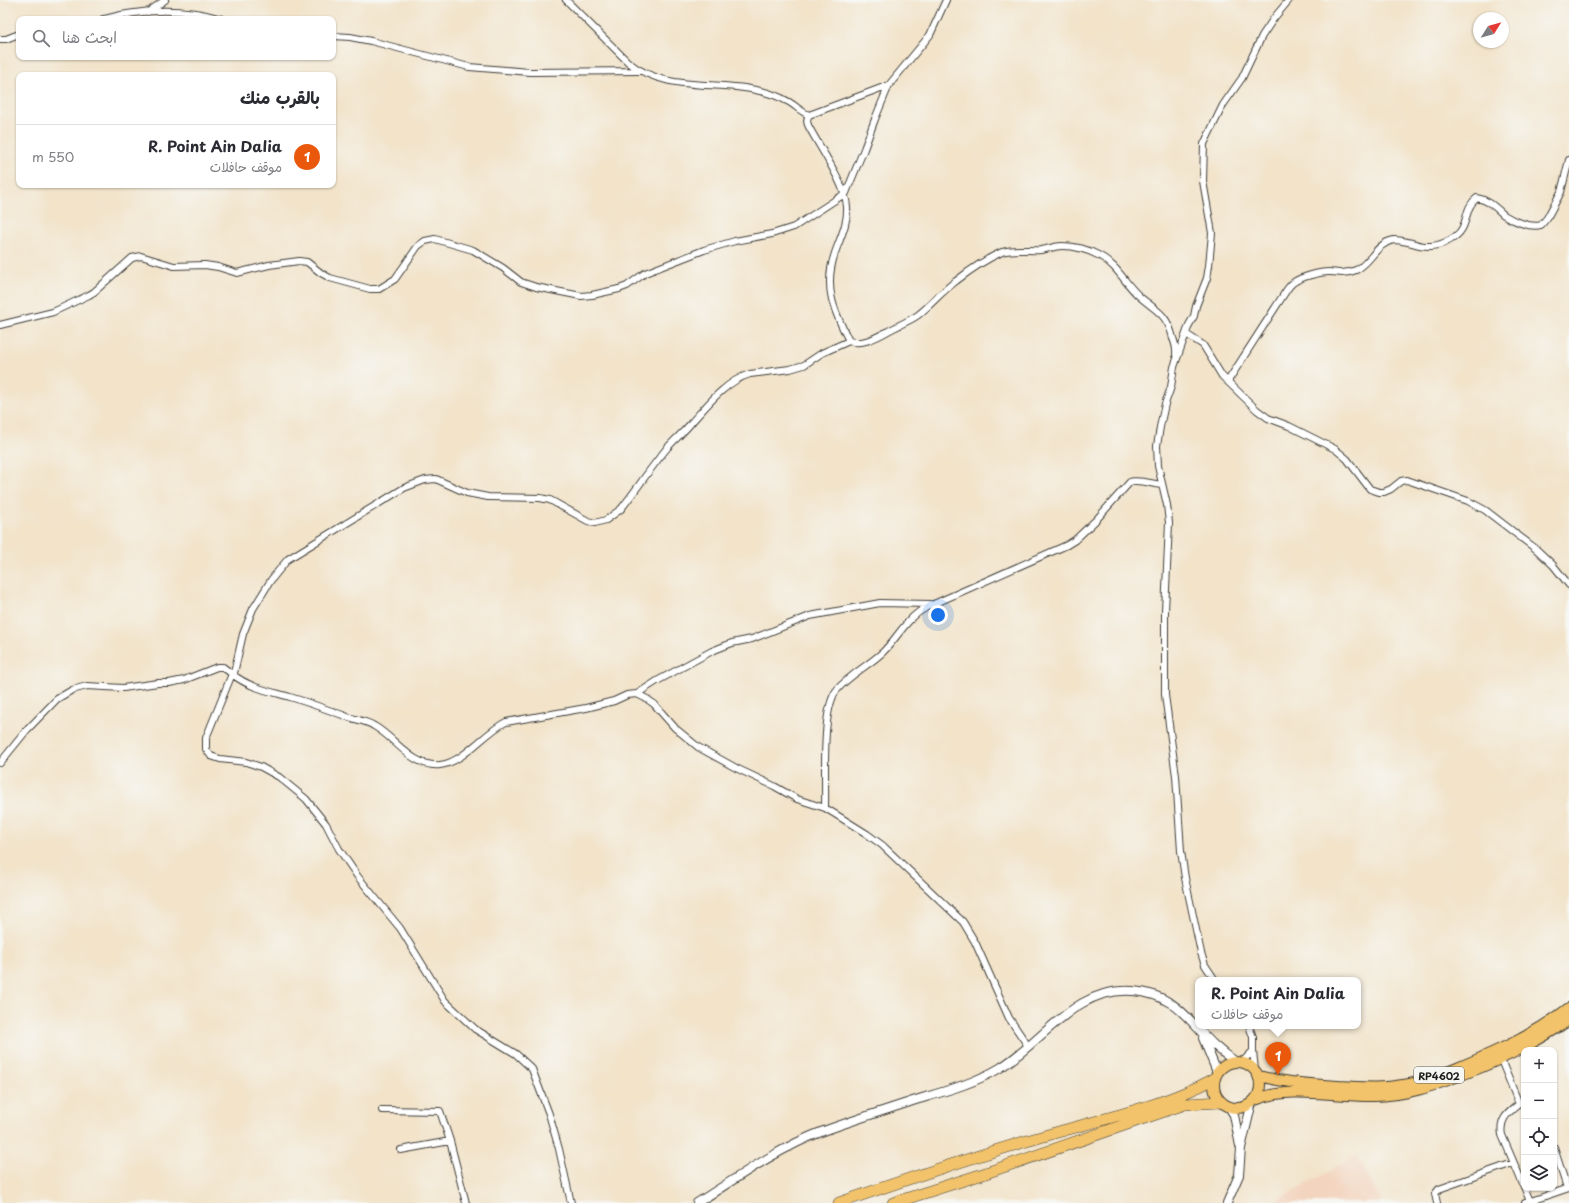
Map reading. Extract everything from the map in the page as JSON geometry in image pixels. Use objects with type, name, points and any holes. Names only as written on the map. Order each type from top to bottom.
[{"type":"highway","name":"RP4602","points":[[1239,1062],[1250,1065],[1257,1073],[1284,1082],[1380,1088],[1404,1085],[1422,1081],[1478,1060],[1527,1037],[1569,1008]]},
{"type":"highway","name":"RP4602","points":[[1216,1076],[1214,1087],[1216,1095],[1225,1104],[1240,1108],[1263,1096],[1282,1093],[1372,1096],[1419,1091],[1501,1060],[1530,1045],[1569,1020]]},
{"type":"highway","points":[[839,1203],[979,1155],[1191,1092],[1216,1076],[1222,1066],[1229,1063],[1239,1062]]},
{"type":"highway","points":[[1254,1101],[1259,1092],[1260,1084],[1257,1073]]},
{"type":"highway","points":[[893,1203],[983,1174],[1185,1104],[1225,1104]]},
{"type":"street","points":[[148,12],[164,0]]},
{"type":"street","points":[[566,0],[628,62],[639,71],[658,78],[679,83],[761,91],[780,97],[809,116]]},
{"type":"street","points":[[0,325],[53,312],[89,295],[132,258],[137,257],[153,259],[169,266],[205,265],[218,267],[237,273],[269,265],[299,261],[307,262],[320,273],[330,278],[370,289],[379,289],[395,279],[418,246],[425,241],[435,239],[473,250],[503,268],[521,282],[536,287],[580,296],[619,289],[627,286],[645,273],[704,250],[735,241],[772,234],[794,227],[846,193],[889,85],[930,35],[946,0]]},
{"type":"street","points":[[1174,367],[1207,278],[1211,248],[1211,220],[1203,181],[1204,144],[1223,105],[1242,78],[1262,36],[1274,18],[1289,0]]},
{"type":"street","points":[[116,16],[148,12],[173,12],[209,16]]},
{"type":"street","points":[[0,39],[6,39],[16,35]]},
{"type":"street","points":[[336,36],[371,41],[469,67],[545,72],[639,71]]},
{"type":"street","points":[[809,116],[889,85]]},
{"type":"street","points":[[809,116],[807,122],[809,128],[846,193],[846,225],[834,254],[829,286],[834,306],[848,341]]},
{"type":"street","points":[[1228,381],[1256,336],[1286,291],[1294,282],[1317,273],[1328,272],[1339,274],[1358,270],[1383,245],[1394,240],[1402,240],[1420,246],[1432,247],[1439,245],[1460,233],[1464,226],[1468,209],[1477,198],[1483,199],[1505,215],[1516,220],[1532,225],[1541,225],[1547,218],[1561,192],[1569,160]]},
{"type":"street","points":[[571,1203],[550,1114],[532,1069],[516,1054],[475,1029],[445,1001],[400,928],[358,877],[339,849],[326,824],[306,799],[279,777],[261,767],[246,762],[214,758],[208,753],[205,744],[206,738],[232,674],[235,672],[243,634],[253,609],[271,580],[288,559],[404,488],[425,480],[436,479],[467,493],[488,497],[532,497],[550,500],[592,523],[603,522],[614,516],[621,509],[668,446],[708,404],[732,384],[750,374],[790,369],[804,365],[822,353],[848,341],[855,343],[874,338],[911,319],[922,311],[948,286],[1002,252],[1010,250],[1032,251],[1068,246],[1100,256],[1122,275],[1140,297],[1163,315],[1169,324],[1177,349],[1171,386],[1165,404],[1157,446],[1158,466],[1161,485],[1167,505],[1169,523],[1165,619],[1166,695],[1176,776],[1185,878],[1201,953],[1205,965],[1213,977]]},
{"type":"street","points":[[1186,334],[1203,345],[1211,356],[1218,370],[1257,410],[1268,418],[1319,440],[1341,453],[1370,489],[1384,492],[1391,489],[1401,481],[1407,480],[1468,501],[1485,510],[1536,549],[1553,565],[1569,585]]},
{"type":"street","points":[[825,808],[826,736],[832,698],[844,684],[882,652],[916,613],[933,604],[1068,545],[1096,520],[1130,482],[1136,480],[1148,484],[1161,485]]},
{"type":"street","points":[[0,763],[26,731],[57,699],[72,690],[87,686],[122,688],[158,682],[169,683],[184,680],[217,667],[223,667],[247,685],[293,698],[368,723],[380,730],[407,754],[433,765],[441,765],[455,760],[506,722],[586,708],[637,694],[657,681],[712,651],[732,643],[752,639],[810,616],[880,603],[933,604]]},
{"type":"street","points":[[637,694],[648,699],[654,704],[675,728],[698,747],[797,799],[825,808],[882,845],[963,922],[976,942],[1009,1018],[1028,1046]]},
{"type":"street","name":"RP4602","points":[[697,1203],[773,1156],[805,1139],[838,1126],[976,1080],[1001,1067],[1065,1014],[1083,1002],[1100,994],[1122,991],[1141,992],[1161,997],[1181,1009],[1195,1025]]},
{"type":"street","points":[[1250,1029],[1253,1037],[1253,1051],[1257,1073]]},
{"type":"street","name":"RP4602","points":[[1199,1030],[1221,1052],[1239,1062]]},
{"type":"street","name":"RP4602","points":[[1199,1030],[1211,1055],[1216,1076]]},
{"type":"street","points":[[1239,1062],[1253,1051]]},
{"type":"street","points":[[1501,1060],[1521,1105],[1503,1119],[1501,1123],[1502,1135],[1527,1202],[1538,1201],[1568,1188],[1556,1155]]},
{"type":"street","points":[[1227,1203],[1239,1175],[1241,1148],[1254,1101]]},
{"type":"street","points":[[1225,1104],[1234,1115],[1241,1148]]},
{"type":"street","points":[[382,1110],[440,1111],[450,1141],[466,1203]]},
{"type":"street","points":[[401,1150],[450,1141]]},
{"type":"street","points":[[1437,1203],[1435,1194],[1438,1190],[1513,1163]]},
{"type":"shaded area","points":[[1357,1156],[1382,1203],[1271,1203]]},
{"type":"place","name":"R. Point Ain Dalia","points":[[1278,1075]]}]
